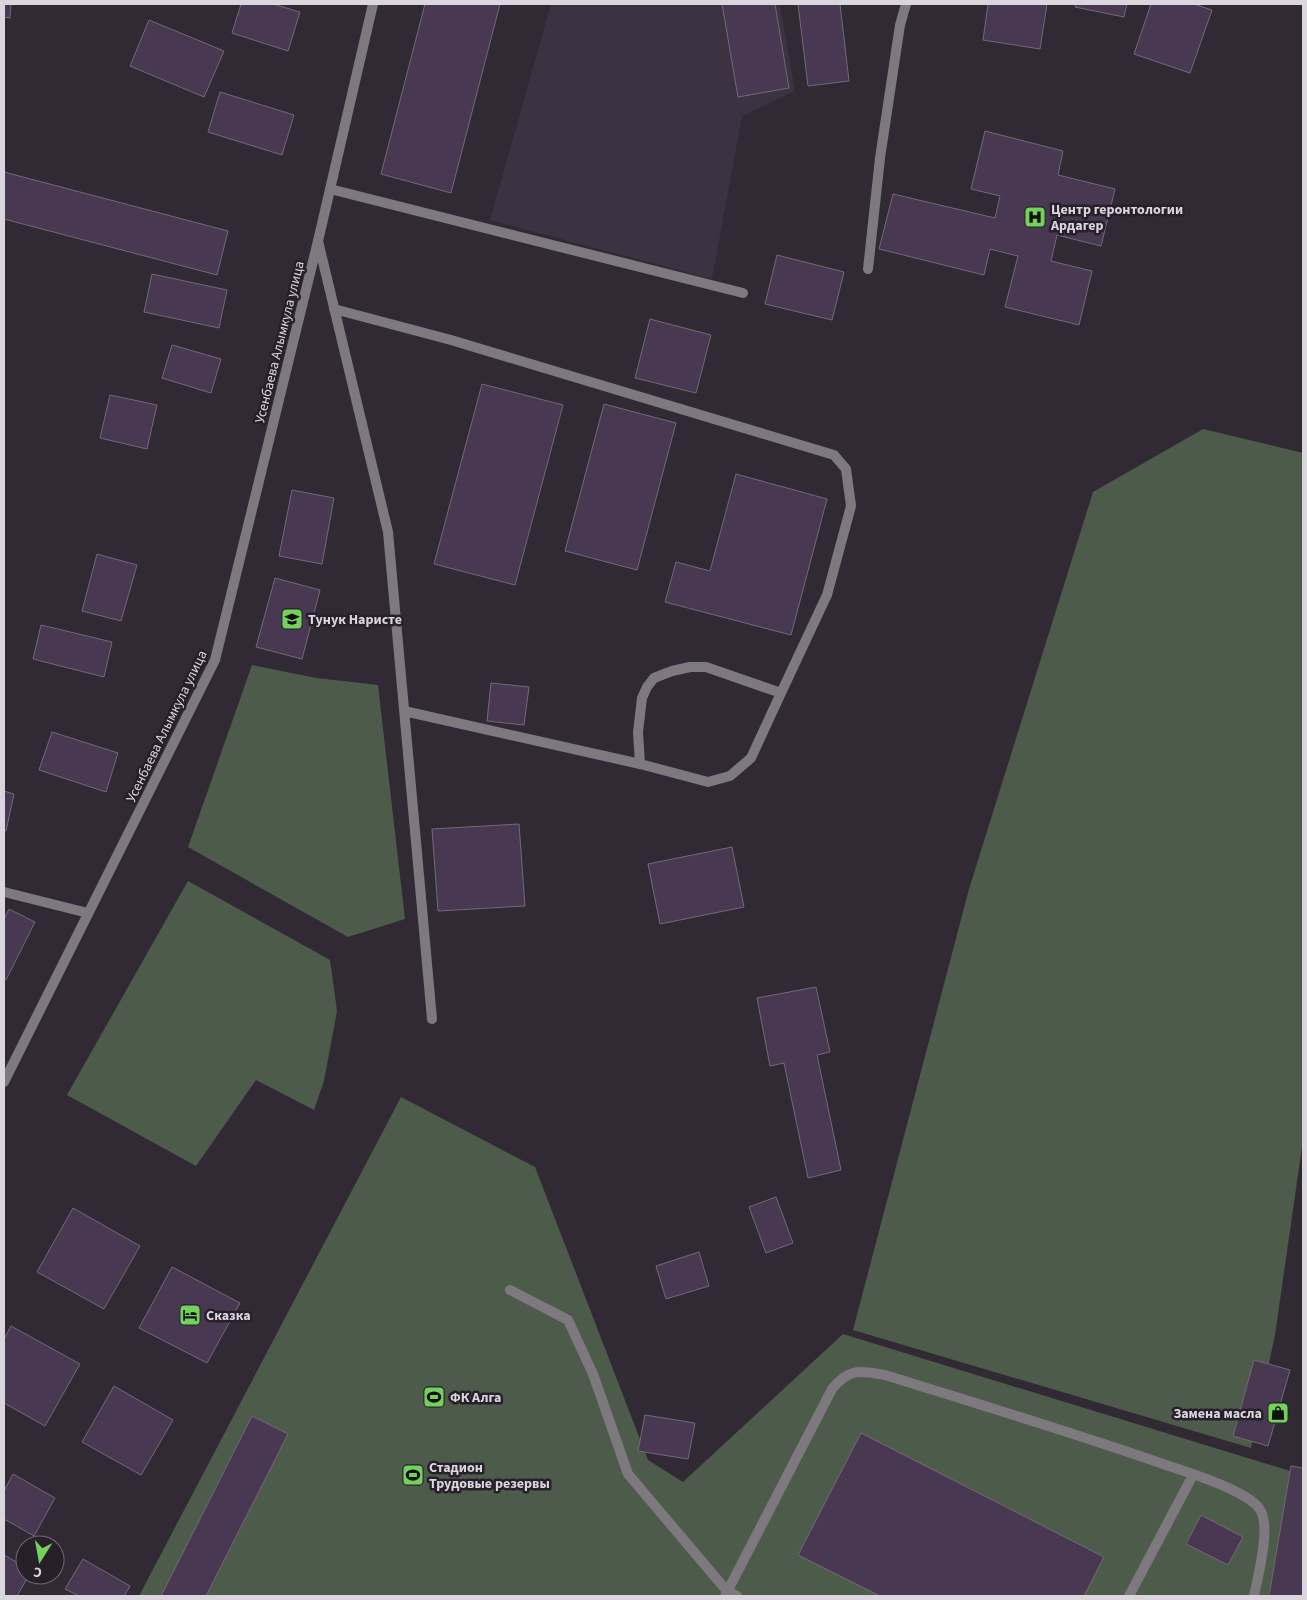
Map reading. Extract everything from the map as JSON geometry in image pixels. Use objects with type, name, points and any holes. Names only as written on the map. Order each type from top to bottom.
[{"type":"street","name":"Усенбаева Алымкула улица","points":[[4,1082],[216,660],[318,241],[373,4]]},
{"type":"street","points":[[868,269],[880,158],[900,25],[906,4]]},
{"type":"street","points":[[330,189],[743,293]]},
{"type":"street","name":"Усенбаева Алымкула улица","points":[[318,241],[388,532],[432,1019]]},
{"type":"street","points":[[334,309],[451,340],[834,455],[846,469],[850,506],[828,595],[751,758],[730,776],[708,782],[640,764],[404,711]]},
{"type":"street","points":[[640,764],[638,732],[642,698],[647,686],[654,678],[672,671],[706,667],[781,693]]},
{"type":"street","points":[[4,892],[88,913]]},
{"type":"street","points":[[510,1290],[568,1320],[593,1374],[628,1474],[726,1594],[737,1596]]},
{"type":"street","points":[[726,1594],[832,1389],[841,1378],[852,1372],[867,1372],[885,1375],[1078,1434],[1193,1475],[1248,1498],[1258,1507],[1264,1517],[1265,1530],[1254,1596]]},
{"type":"street","points":[[1130,1596],[1193,1475]]},
{"type":"shaded area","points":[[551,4],[780,4],[795,91],[742,116],[712,279],[490,220]]},
{"type":"green space","points":[[1203,429],[1303,453],[1303,1140],[1275,1335],[1251,1448],[853,1330],[969,889],[1093,492]]},
{"type":"green space","points":[[252,665],[316,678],[378,685],[405,919],[348,937],[188,847]]},
{"type":"green space","points":[[188,881],[330,960],[337,1011],[324,1081],[314,1110],[256,1080],[196,1166],[67,1095]]},
{"type":"green space","name":"ФК Алга","points":[[401,1097],[535,1167],[648,1460],[683,1482],[843,1334],[1290,1471],[1269,1596],[139,1596]]},
{"type":"building","points":[[4,4],[11,4],[10,18],[4,17]]},
{"type":"building","points":[[241,4],[273,4],[300,12],[288,51],[232,33]]},
{"type":"building","points":[[425,4],[500,4],[451,193],[381,174]]},
{"type":"building","points":[[722,4],[775,4],[789,88],[738,97]]},
{"type":"building","points":[[798,4],[840,4],[849,81],[808,86]]},
{"type":"building","points":[[988,4],[1047,4],[1040,49],[983,40]]},
{"type":"building","points":[[1076,4],[1127,4],[1124,17],[1075,7]]},
{"type":"building","points":[[1151,4],[1194,4],[1212,10],[1190,73],[1134,54]]},
{"type":"building","points":[[149,20],[224,51],[204,97],[130,66]]},
{"type":"building","points":[[220,92],[294,115],[282,155],[208,132]]},
{"type":"building","points":[[985,131],[1063,151],[1058,175],[1115,189],[1101,246],[1057,235],[1051,261],[1092,271],[1079,325],[1005,307],[1018,256],[990,249],[984,275],[879,249],[893,194],[995,218],[1000,196],[971,189]]},
{"type":"building","points":[[4,172],[228,231],[217,275],[4,219]]},
{"type":"building","points":[[777,255],[844,272],[832,320],[765,304]]},
{"type":"building","points":[[152,274],[227,290],[219,328],[144,312]]},
{"type":"building","points":[[650,319],[711,335],[696,393],[635,378]]},
{"type":"building","points":[[172,345],[221,359],[211,393],[162,378]]},
{"type":"building","points":[[482,384],[563,405],[515,585],[434,564]]},
{"type":"building","points":[[110,395],[157,405],[147,449],[100,438]]},
{"type":"building","points":[[604,404],[676,423],[637,570],[565,551]]},
{"type":"building","points":[[736,474],[827,499],[791,635],[665,602],[676,562],[710,571]]},
{"type":"building","points":[[292,490],[334,498],[322,564],[279,556]]},
{"type":"building","points":[[97,554],[137,565],[121,621],[82,611]]},
{"type":"building","points":[[275,578],[320,590],[302,659],[256,647]]},
{"type":"building","points":[[41,625],[112,642],[104,677],[33,659]]},
{"type":"building","points":[[491,683],[529,687],[524,725],[487,721]]},
{"type":"building","points":[[52,732],[118,753],[106,792],[39,770]]},
{"type":"building","points":[[4,791],[14,794],[6,831],[4,831]]},
{"type":"building","points":[[519,824],[525,906],[438,911],[432,829]]},
{"type":"building","points":[[732,847],[744,907],[660,924],[648,864]]},
{"type":"building","points":[[9,909],[35,922],[6,980],[4,979],[4,919]]},
{"type":"building","points":[[816,987],[830,1052],[817,1055],[841,1170],[808,1178],[784,1063],[770,1066],[757,998]]},
{"type":"building","points":[[776,1197],[793,1243],[766,1253],[749,1207]]},
{"type":"building","points":[[73,1208],[140,1246],[104,1309],[37,1272]]},
{"type":"building","points":[[699,1252],[709,1286],[666,1299],[656,1266]]},
{"type":"building","name":"Сказка","points":[[172,1267],[240,1303],[207,1363],[139,1328]]},
{"type":"building","points":[[11,1326],[80,1364],[45,1426],[4,1403],[4,1339]]},
{"type":"building","points":[[1254,1360],[1290,1370],[1268,1446],[1233,1436]]},
{"type":"building","points":[[114,1386],[173,1420],[141,1475],[82,1442]]},
{"type":"building","points":[[645,1415],[695,1423],[688,1459],[638,1451]]},
{"type":"building","points":[[252,1416],[288,1434],[206,1596],[161,1596]]},
{"type":"building","points":[[861,1433],[1104,1557],[1084,1596],[880,1596],[798,1555]]},
{"type":"building","points":[[1291,1466],[1303,1468],[1303,1596],[1269,1596]]},
{"type":"building","points":[[13,1474],[55,1498],[35,1535],[4,1519],[4,1491]]},
{"type":"building","points":[[1201,1515],[1243,1537],[1228,1565],[1186,1544]]},
{"type":"building","points":[[4,1555],[15,1561],[15,1585],[23,1585],[17,1596],[4,1596]]},
{"type":"building","points":[[83,1559],[130,1586],[124,1596],[79,1596],[65,1589]]},
{"type":"place","name":"Центр геронтологии Ардагер","points":[[1035,217]]},
{"type":"place","name":"Тунук Наристе","points":[[292,619]]},
{"type":"place","name":"Сказка","points":[[190,1315]]},
{"type":"place","name":"ФК Алга","points":[[434,1397]]},
{"type":"place","name":"Замена масла","points":[[1278,1413]]},
{"type":"place","name":"Стадион Трудовые резервы","points":[[413,1475]]}]
